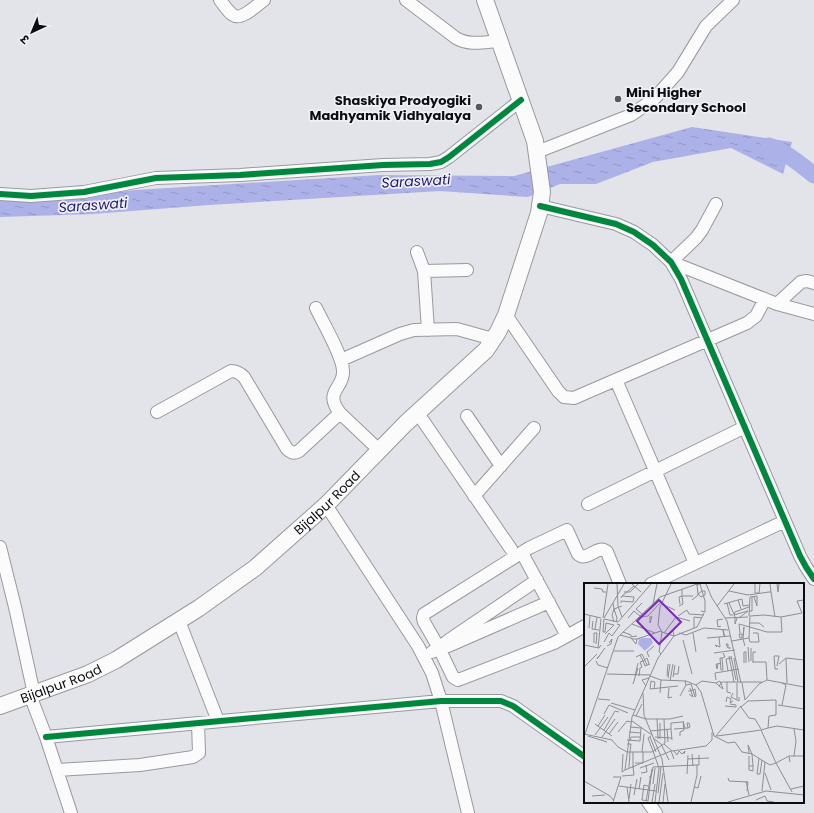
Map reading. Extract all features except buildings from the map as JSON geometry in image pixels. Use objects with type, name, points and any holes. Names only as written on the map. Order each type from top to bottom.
[{"type":"main road","points":[[485,0],[535,141],[538,156],[541,199]]},
{"type":"main road","name":"Bijalpur Road","points":[[0,706],[88,674],[116,660],[199,608],[255,568],[326,505],[417,412],[486,350],[494,339],[506,315],[541,199]]},
{"type":"street","points":[[220,0],[232,15],[236,17],[242,16],[264,0]]},
{"type":"street","points":[[406,0],[463,42],[499,41]]},
{"type":"street","points":[[538,156],[631,115],[654,99],[678,72],[706,26],[733,0]]},
{"type":"street","points":[[0,194],[31,196],[84,192],[156,178],[240,175],[383,165],[430,164],[441,162],[449,157],[521,100]]},
{"type":"street","points":[[541,199],[616,224],[634,232],[653,245],[671,262],[681,278],[785,521],[806,567],[814,579]]},
{"type":"street","points":[[671,262],[696,238],[716,204]]},
{"type":"street","points":[[417,252],[424,270],[428,330]]},
{"type":"street","points":[[671,262],[777,304],[814,314]]},
{"type":"street","points":[[424,270],[467,270]]},
{"type":"street","points":[[777,304],[801,282],[807,281],[814,283]]},
{"type":"street","points":[[506,315],[558,391],[564,397],[574,398],[752,320],[765,299]]},
{"type":"street","points":[[316,308],[341,360],[343,370],[343,376],[333,395],[335,406],[340,413],[379,450]]},
{"type":"street","points":[[341,360],[408,332],[457,329],[494,339]]},
{"type":"street","points":[[157,412],[231,371],[236,371],[244,377],[291,452],[295,453],[299,451],[340,413]]},
{"type":"street","points":[[616,380],[695,563]]},
{"type":"street","points":[[417,412],[474,496],[537,580],[567,636]]},
{"type":"street","points":[[466,416],[501,466]]},
{"type":"street","points":[[588,504],[744,427]]},
{"type":"street","points":[[474,496],[534,428]]},
{"type":"street","points":[[326,505],[418,646],[431,653],[453,678],[458,680],[554,643],[584,627]]},
{"type":"street","points":[[653,583],[785,521]]},
{"type":"street","points":[[468,813],[441,701],[432,673],[431,653],[422,618],[424,614],[516,551],[567,530],[578,554],[581,556],[584,557],[600,549],[607,552],[620,583]]},
{"type":"street","points":[[0,547],[15,607],[32,694],[71,813]]},
{"type":"street","points":[[431,653],[537,580]]},
{"type":"street","points":[[431,653],[549,602]]},
{"type":"street","points":[[179,621],[218,721]]},
{"type":"street","points":[[46,737],[441,701],[501,702],[513,706],[584,755]]},
{"type":"street","points":[[57,770],[140,765],[193,757],[199,753],[198,723]]},
{"type":"street","points":[[649,803],[656,813]]},
{"type":"water","points":[[692,127],[792,142],[783,174],[731,148],[653,162],[596,184],[560,184],[528,197],[440,191],[209,205],[93,214],[0,217],[0,199],[40,201],[135,190],[379,175],[514,176]]},
{"type":"waterway","name":"Saraswati","points":[[769,146],[787,155],[814,175]]},
{"type":"cycle path","points":[[0,194],[31,196],[84,192],[156,178],[240,175],[383,165],[430,164],[441,162],[449,157],[521,100]]},
{"type":"cycle path","points":[[540,206],[616,224],[634,232],[653,245],[671,262],[681,279],[800,556],[814,579]]},
{"type":"cycle path","points":[[46,737],[441,701],[501,701],[513,706],[584,756]]},
{"type":"place","name":"Mini Higher Secondary School","points":[[618,99]]},
{"type":"place","name":"Shaskiya Prodyogiki Madhyamik Vidhyalaya","points":[[479,107]]}]
